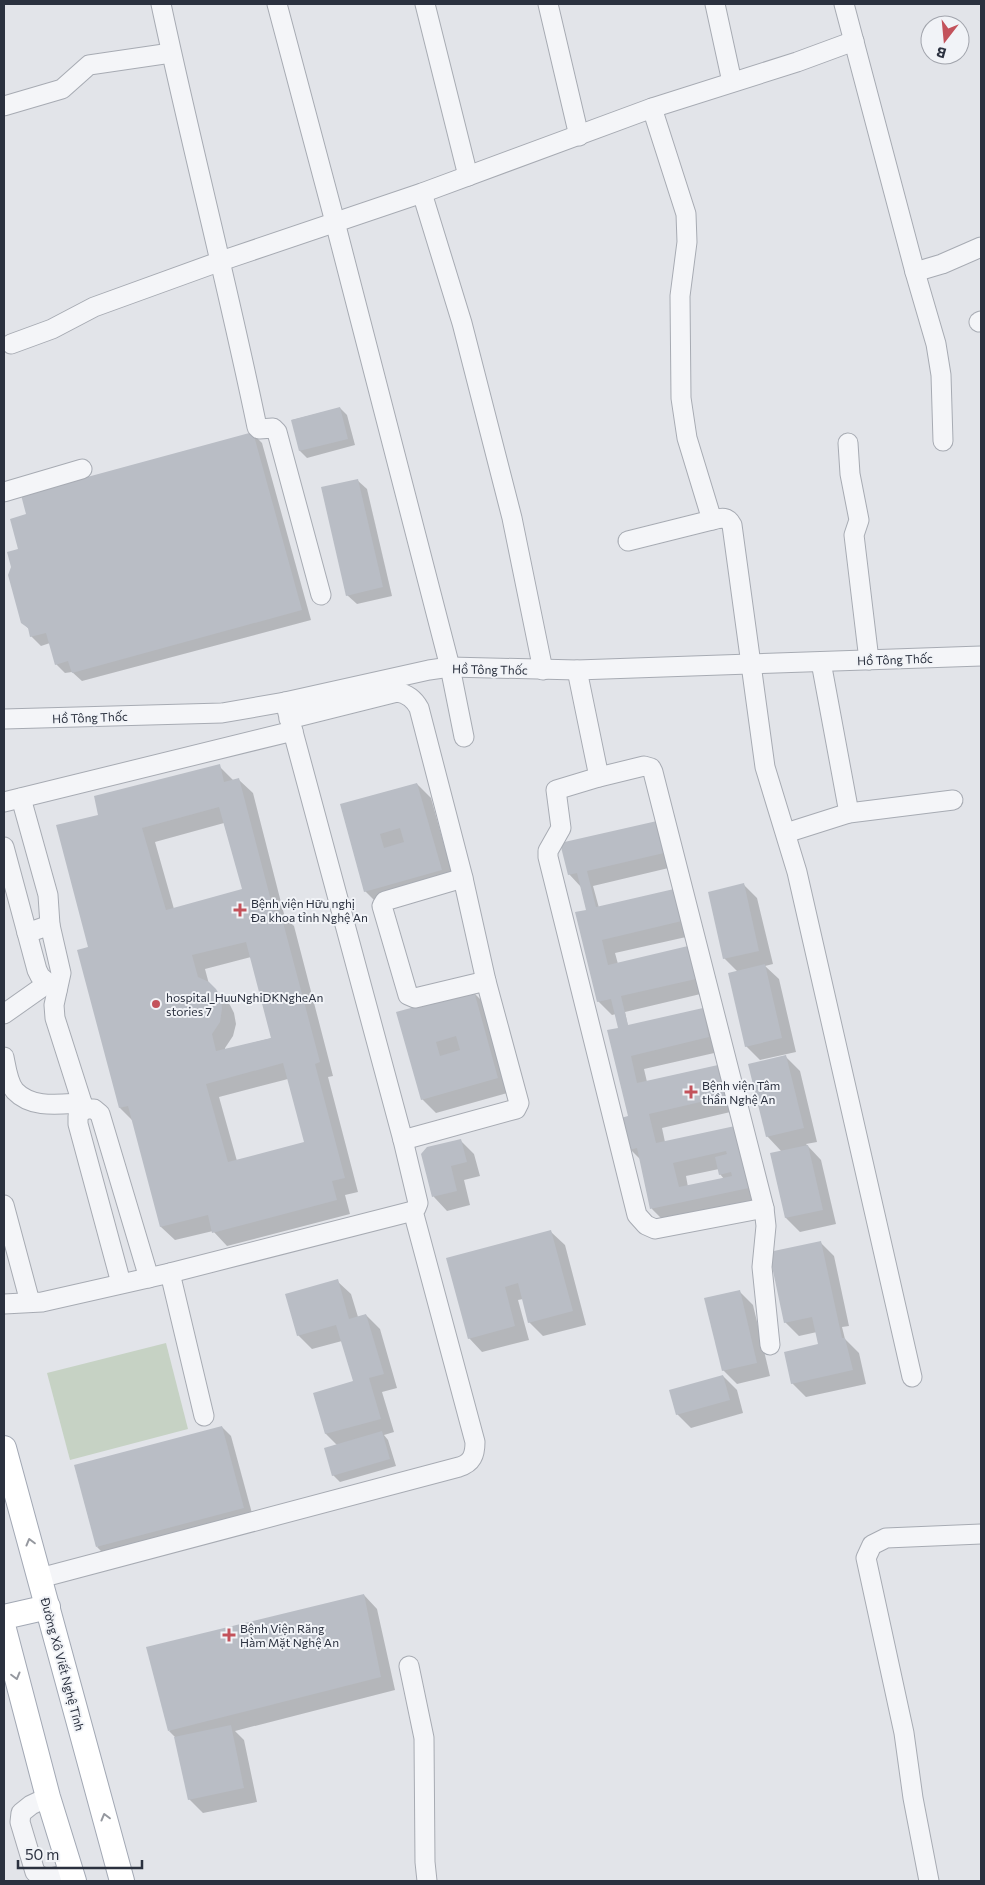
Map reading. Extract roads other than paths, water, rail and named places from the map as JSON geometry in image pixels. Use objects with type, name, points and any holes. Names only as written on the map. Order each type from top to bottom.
[{"type":"main road","name":"Đường Xô Viết Nghệ Tĩnh","points":[[4,1448],[122,1881]]},
{"type":"main road","points":[[4,1617],[48,1607]]},
{"type":"main road","points":[[5,1640],[48,1797],[73,1877]]},
{"type":"street","points":[[161,4],[221,261],[257,428],[274,428],[277,432],[321,595]]},
{"type":"street","points":[[277,4],[450,667],[464,737]]},
{"type":"street","points":[[425,4],[468,176]]},
{"type":"street","points":[[548,4],[579,136]]},
{"type":"street","points":[[714,4],[732,82]]},
{"type":"street","points":[[844,4],[939,359],[943,441]]},
{"type":"street","points":[[11,344],[52,329],[94,307],[221,261],[422,194],[652,108],[797,62],[854,41]]},
{"type":"street","points":[[4,106],[62,89],[89,65],[171,53]]},
{"type":"street","points":[[652,108],[686,214],[687,242],[680,296],[681,398],[688,438],[712,520]]},
{"type":"street","points":[[422,194],[472,360],[512,518],[543,670]]},
{"type":"street","points":[[915,272],[942,264],[981,247]]},
{"type":"street","points":[[848,443],[850,474],[859,520],[854,535],[869,660]]},
{"type":"street","points":[[4,492],[82,469]]},
{"type":"street","points":[[628,541],[724,518],[729,520],[732,525],[765,767],[800,882],[912,1377]]},
{"type":"street","name":"Hồ Tông Thốc","points":[[4,719],[191,715],[222,712],[289,718],[429,670],[450,667],[577,670],[981,656]]},
{"type":"street","points":[[821,662],[849,813]]},
{"type":"street","points":[[577,670],[598,777]]},
{"type":"street","points":[[4,1014],[53,987],[61,974],[50,925],[48,895],[13,800],[289,718],[391,693],[403,693],[413,699],[419,708],[463,878],[486,981],[519,1103],[516,1109],[403,1140]]},
{"type":"street","points":[[4,1304],[42,1302],[149,1278],[413,1211],[416,1208],[418,1203],[403,1140],[289,718]]},
{"type":"street","points":[[764,1208],[660,1228],[646,1225],[637,1215],[548,857],[548,851],[560,828],[556,790],[644,766],[653,772],[764,1208],[766,1226],[762,1268],[770,1346]]},
{"type":"street","points":[[786,833],[849,813],[952,800]]},
{"type":"street","points":[[4,847],[37,970],[53,987],[55,1018],[83,1106],[77,1121],[121,1283]]},
{"type":"street","points":[[463,878],[385,901],[382,906],[408,996],[415,998],[486,981]]},
{"type":"street","points":[[26,933],[50,925]]},
{"type":"street","points":[[4,1057],[11,1083],[15,1090],[27,1100],[47,1105],[83,1106],[94,1109],[100,1114],[149,1278]]},
{"type":"street","points":[[4,1204],[30,1302]]},
{"type":"street","points":[[40,1578],[459,1467],[469,1462],[475,1451],[475,1442],[413,1211]]},
{"type":"street","points":[[170,1273],[204,1416]]},
{"type":"street","points":[[929,1881],[913,1798],[904,1733],[866,1558],[872,1545],[886,1538],[981,1534]]},
{"type":"street","points":[[409,1666],[424,1738],[427,1881]]},
{"type":"street","points":[[48,1797],[31,1805],[21,1813],[20,1822],[35,1872],[39,1877],[46,1879],[73,1877]]},
{"type":"place","name":"Bệnh viện Hữu nghị Đa khoa tỉnh Nghệ An","points":[[240,910]]},
{"type":"place","name":"hospital_HuuNghiDKNgheAn stories 7","points":[[156,1004]]},
{"type":"place","name":"Bệnh viện Tâm thần Nghệ An","points":[[691,1092]]},
{"type":"place","name":"Bệnh Viện Răng Hàm Mặt Nghệ An","points":[[229,1635]]}]
